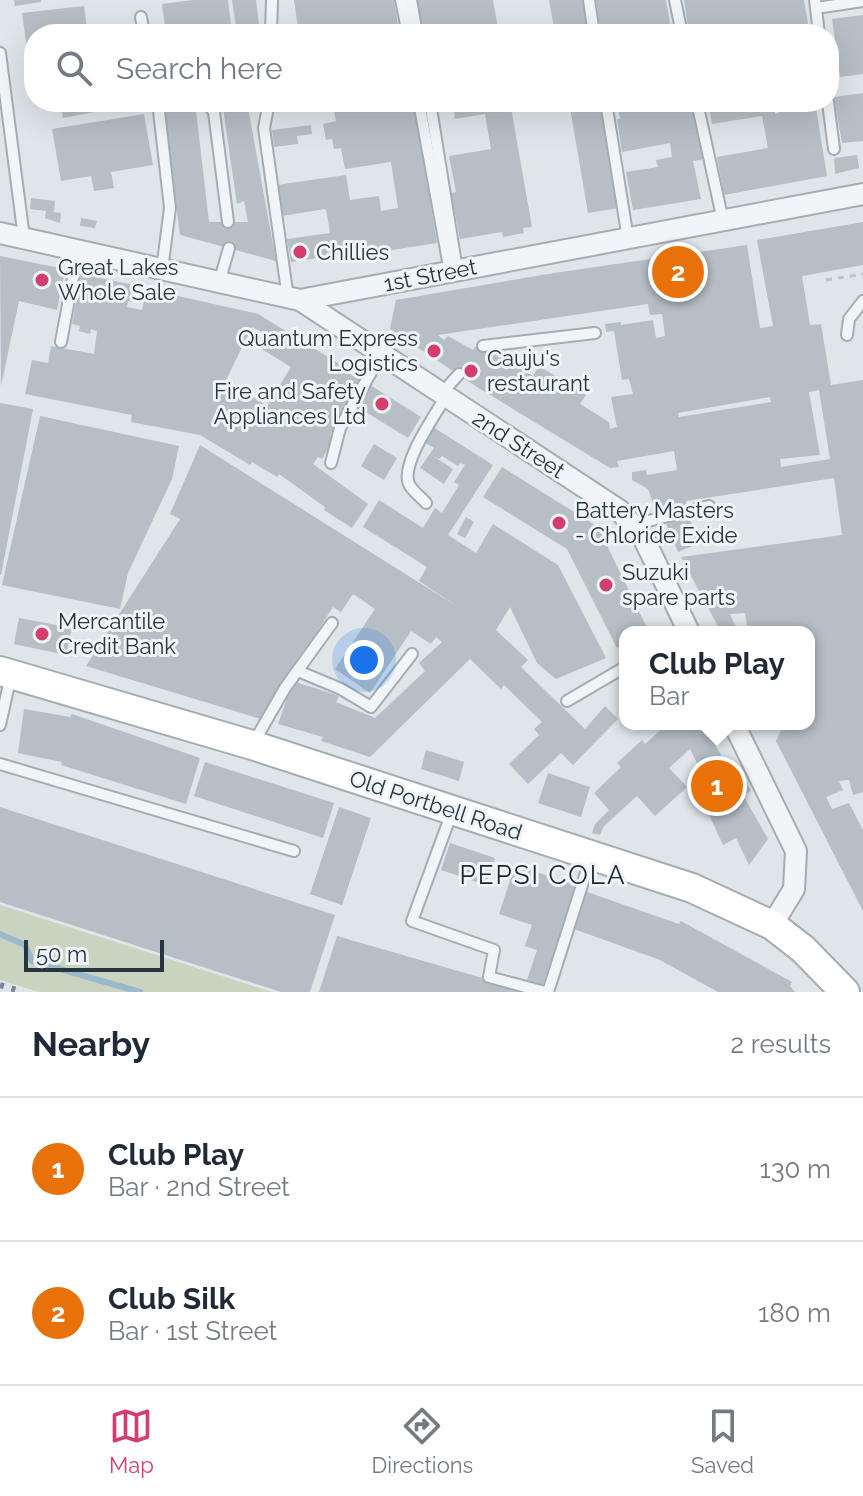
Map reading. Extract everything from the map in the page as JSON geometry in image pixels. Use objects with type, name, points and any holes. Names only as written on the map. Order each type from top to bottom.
[{"type":"main road","name":"Old Portbell Road","points":[[6,672],[252,745],[692,888],[772,925],[803,949],[845,992]]},
{"type":"street","name":"1st Street","points":[[0,233],[294,299],[863,194]]},
{"type":"street","name":"2nd Street","points":[[294,299],[619,510],[643,537],[686,626]]},
{"type":"street","points":[[737,730],[796,851],[794,889],[772,925]]},
{"type":"lane","points":[[271,24],[272,0]]},
{"type":"lane","points":[[401,0],[406,24]]},
{"type":"lane","points":[[411,0],[415,24]]},
{"type":"lane","points":[[589,0],[593,24]]},
{"type":"lane","points":[[675,0],[680,24]]},
{"type":"lane","points":[[818,24],[815,4],[863,1]]},
{"type":"lane","points":[[141,17],[142,24]]},
{"type":"lane","points":[[0,53],[24,238]]},
{"type":"lane","points":[[159,112],[170,208],[162,270]]},
{"type":"lane","points":[[214,112],[228,222]]},
{"type":"lane","points":[[267,112],[264,128],[294,299]]},
{"type":"lane","points":[[421,112],[453,271]]},
{"type":"lane","points":[[431,112],[453,271]]},
{"type":"lane","points":[[608,112],[628,239]]},
{"type":"lane","points":[[699,112],[723,221]]},
{"type":"lane","points":[[829,112],[834,149]]},
{"type":"lane","points":[[219,283],[229,248]]},
{"type":"lane","points":[[61,342],[78,251]]},
{"type":"lane","points":[[847,335],[849,319],[863,301]]},
{"type":"lane","points":[[483,346],[595,333]]},
{"type":"lane","points":[[331,463],[340,428],[381,354]]},
{"type":"lane","points":[[426,503],[409,486],[406,474],[409,460],[444,394],[459,374]]},
{"type":"lane","points":[[632,525],[709,506]]},
{"type":"lane","points":[[252,745],[332,623]]},
{"type":"lane","points":[[298,671],[341,689],[371,707],[412,654]]},
{"type":"lane","points":[[567,701],[619,671]]},
{"type":"lane","points":[[0,725],[6,672]]},
{"type":"lane","points":[[0,764],[294,851]]},
{"type":"lane","points":[[452,810],[412,921],[494,950],[489,977],[547,992],[592,855]]},
{"type":"path","points":[[826,280],[863,274]]},
{"type":"green space","points":[[0,905],[272,992],[39,992],[0,980]]},
{"type":"building","points":[[14,0],[41,0],[41,2],[15,6]]},
{"type":"building","points":[[228,0],[231,24],[165,24],[162,4]]},
{"type":"building","points":[[232,0],[256,0],[259,24],[236,24]]},
{"type":"building","points":[[294,0],[394,0],[398,24],[298,24]]},
{"type":"building","points":[[415,0],[493,0],[497,24],[419,24]]},
{"type":"building","points":[[549,0],[583,0],[587,24],[553,24]]},
{"type":"building","points":[[596,0],[666,0],[670,24],[595,24],[599,21]]},
{"type":"building","points":[[684,0],[804,0],[808,24],[688,24]]},
{"type":"building","points":[[84,6],[87,24],[24,24],[24,27],[22,13]]},
{"type":"building","points":[[863,15],[863,74],[840,77],[839,24],[833,24],[832,19]]},
{"type":"building","points":[[863,93],[863,141],[842,143],[837,112],[839,96]]},
{"type":"building","points":[[62,112],[95,112],[63,118]]},
{"type":"building","points":[[164,112],[196,112],[209,222],[248,222],[244,201],[237,204],[223,112],[249,112],[276,261],[180,235]]},
{"type":"building","points":[[334,112],[416,112],[437,243],[379,252],[380,257],[359,259],[358,252],[291,262],[287,239],[330,233],[326,209],[281,216],[277,185],[346,175],[350,200],[379,196],[381,211],[398,208],[391,162],[345,169],[341,148],[334,149],[332,139],[326,140],[323,124],[336,121]]},
{"type":"building","points":[[454,112],[512,112],[532,227],[523,228],[524,233],[503,237],[502,232],[460,239],[451,193],[456,192],[449,156],[491,149],[485,114],[455,119]]},
{"type":"building","points":[[571,112],[602,112],[619,208],[588,213]]},
{"type":"building","points":[[619,112],[698,112],[705,159],[693,161],[701,199],[633,210],[626,172],[658,167],[656,160],[672,157],[670,143],[622,152],[617,119],[620,119]]},
{"type":"building","points":[[710,112],[817,112],[827,176],[724,195],[717,157],[768,148],[762,116],[712,124]]},
{"type":"building","points":[[144,114],[153,165],[111,172],[114,188],[94,191],[91,176],[61,181],[52,129]]},
{"type":"building","points":[[311,125],[312,134],[297,136],[298,144],[274,147],[272,130]]},
{"type":"building","points":[[857,155],[859,168],[835,174],[834,158]]},
{"type":"building","points":[[31,198],[55,201],[54,212],[61,213],[60,223],[45,218],[46,211],[30,209]]},
{"type":"building","points":[[81,218],[97,221],[95,228],[80,226]]},
{"type":"building","points":[[863,222],[863,265],[802,276],[810,325],[821,324],[831,385],[863,380],[863,792],[853,795],[849,780],[839,781],[843,790],[826,797],[832,809],[849,803],[863,830],[863,911],[776,741],[781,730],[815,730],[815,626],[747,626],[745,613],[730,614],[735,626],[718,626],[681,557],[842,535],[834,478],[686,501],[687,507],[656,512],[648,489],[632,480],[632,472],[646,470],[647,475],[677,470],[674,451],[617,461],[619,467],[610,468],[477,387],[390,329],[396,300],[747,245],[760,328],[773,326],[757,240]],"holes":[[[648,304],[650,315],[662,314],[665,336],[656,338],[653,320],[605,324],[606,332],[614,331],[622,380],[629,379],[633,394],[611,397],[617,427],[610,429],[609,422],[580,404],[586,395],[539,366],[533,376],[483,346],[473,350],[448,336],[444,340],[438,335]],[[819,390],[830,459],[781,467],[780,459],[820,455],[809,392]],[[770,397],[771,402],[679,417],[678,413]]]},
{"type":"building","points":[[0,256],[65,269],[57,310],[19,301],[1,386]]},
{"type":"building","points":[[81,274],[138,286],[135,302],[128,301],[127,307],[142,310],[147,289],[258,314],[346,368],[344,371],[363,381],[330,435],[334,438],[322,459],[318,457],[313,464],[368,504],[352,528],[279,474],[277,477],[252,462],[250,465],[200,435],[131,422],[132,415],[25,394],[32,360],[48,363],[51,346],[94,354],[97,331],[91,329],[90,334],[79,331],[80,326],[72,324]],"holes":[[[252,327],[268,335],[260,348],[291,367],[267,406],[226,380]]]},
{"type":"building","points":[[370,385],[421,417],[408,438],[356,406]]},
{"type":"building","points":[[0,403],[33,409],[1,575],[0,575]]},
{"type":"building","points":[[40,416],[179,446],[172,479],[128,573],[120,609],[2,585]]},
{"type":"building","points":[[433,427],[493,465],[448,535],[476,553],[493,524],[558,565],[606,658],[556,679],[537,663],[510,607],[496,630],[528,660],[521,667],[585,729],[605,706],[618,719],[573,765],[561,753],[528,784],[509,764],[539,735],[534,729],[542,722],[504,685],[501,689],[470,659],[370,757],[321,741],[323,737],[278,724],[293,681],[339,696],[336,702],[375,718],[425,671],[419,663],[442,642],[436,637],[431,644],[411,631],[370,693],[335,669],[375,609],[353,594],[341,612],[333,607],[261,719],[86,666],[180,519],[170,514],[200,445],[458,607],[419,581],[427,567],[363,527],[379,500],[423,528],[435,508],[442,513],[459,485],[454,482],[465,465],[460,463],[458,466],[442,456],[439,459],[430,454],[453,469],[444,484],[420,468],[434,448],[424,442]]},
{"type":"building","points":[[374,444],[397,458],[384,480],[361,466]]},
{"type":"building","points":[[502,467],[598,527],[646,626],[619,626],[617,648],[567,549],[483,497]]},
{"type":"building","points":[[688,515],[700,543],[678,552],[666,523]]},
{"type":"building","points":[[466,517],[474,522],[465,538],[457,534]]},
{"type":"building","points":[[19,618],[72,628],[66,655],[14,644]]},
{"type":"building","points":[[24,709],[70,717],[72,714],[200,758],[186,804],[61,765],[62,762],[18,753]]},
{"type":"building","points":[[660,730],[708,732],[735,780],[742,776],[751,791],[743,795],[768,839],[749,865],[736,838],[723,845],[708,813],[719,807],[690,749],[669,768],[687,787],[655,816],[637,796],[604,826],[600,835],[592,833],[595,824],[609,810],[594,793],[621,767],[617,763],[642,740],[645,744]]},
{"type":"building","points":[[426,750],[464,762],[459,781],[421,769]]},
{"type":"building","points":[[205,762],[334,803],[323,838],[194,796]]},
{"type":"building","points":[[548,773],[590,787],[581,817],[538,803]]},
{"type":"building","points":[[0,807],[335,915],[310,992],[281,992],[0,902]]},
{"type":"building","points":[[339,807],[371,818],[342,905],[310,894]]},
{"type":"building","points":[[450,843],[495,858],[486,885],[441,870]]},
{"type":"building","points":[[515,865],[576,885],[543,985],[527,980],[537,950],[525,946],[532,925],[499,914]]},
{"type":"building","points":[[587,892],[679,924],[681,921],[792,982],[790,986],[795,992],[718,992],[660,960],[574,929]]},
{"type":"building","points":[[337,936],[527,991],[527,992],[319,992]]},
{"type":"waterway","points":[[0,934],[25,945],[32,961],[140,992]]},
{"type":"railway","points":[[0,985],[23,992]]},
{"type":"place","name":"Chillies","points":[[300,252]]},
{"type":"place","name":"Club Silk","points":[[678,272]]},
{"type":"place","name":"Great Lakes Whole Sale","points":[[42,280]]},
{"type":"place","name":"Quantum Express Logistics","points":[[434,351]]},
{"type":"place","name":"Cauju's restaurant","points":[[471,371]]},
{"type":"place","name":"Fire and Safety Appliances Ltd","points":[[382,404]]},
{"type":"place","name":"Battery Masters - Chloride Exide","points":[[559,523]]},
{"type":"place","name":"Suzuki spare parts","points":[[606,585]]},
{"type":"place","name":"Mercantile Credit Bank","points":[[42,634]]},
{"type":"place","name":"Club Play","points":[[717,786]]},
{"type":"district","name":"PEPSI COLA","points":[[543,875]]}]
